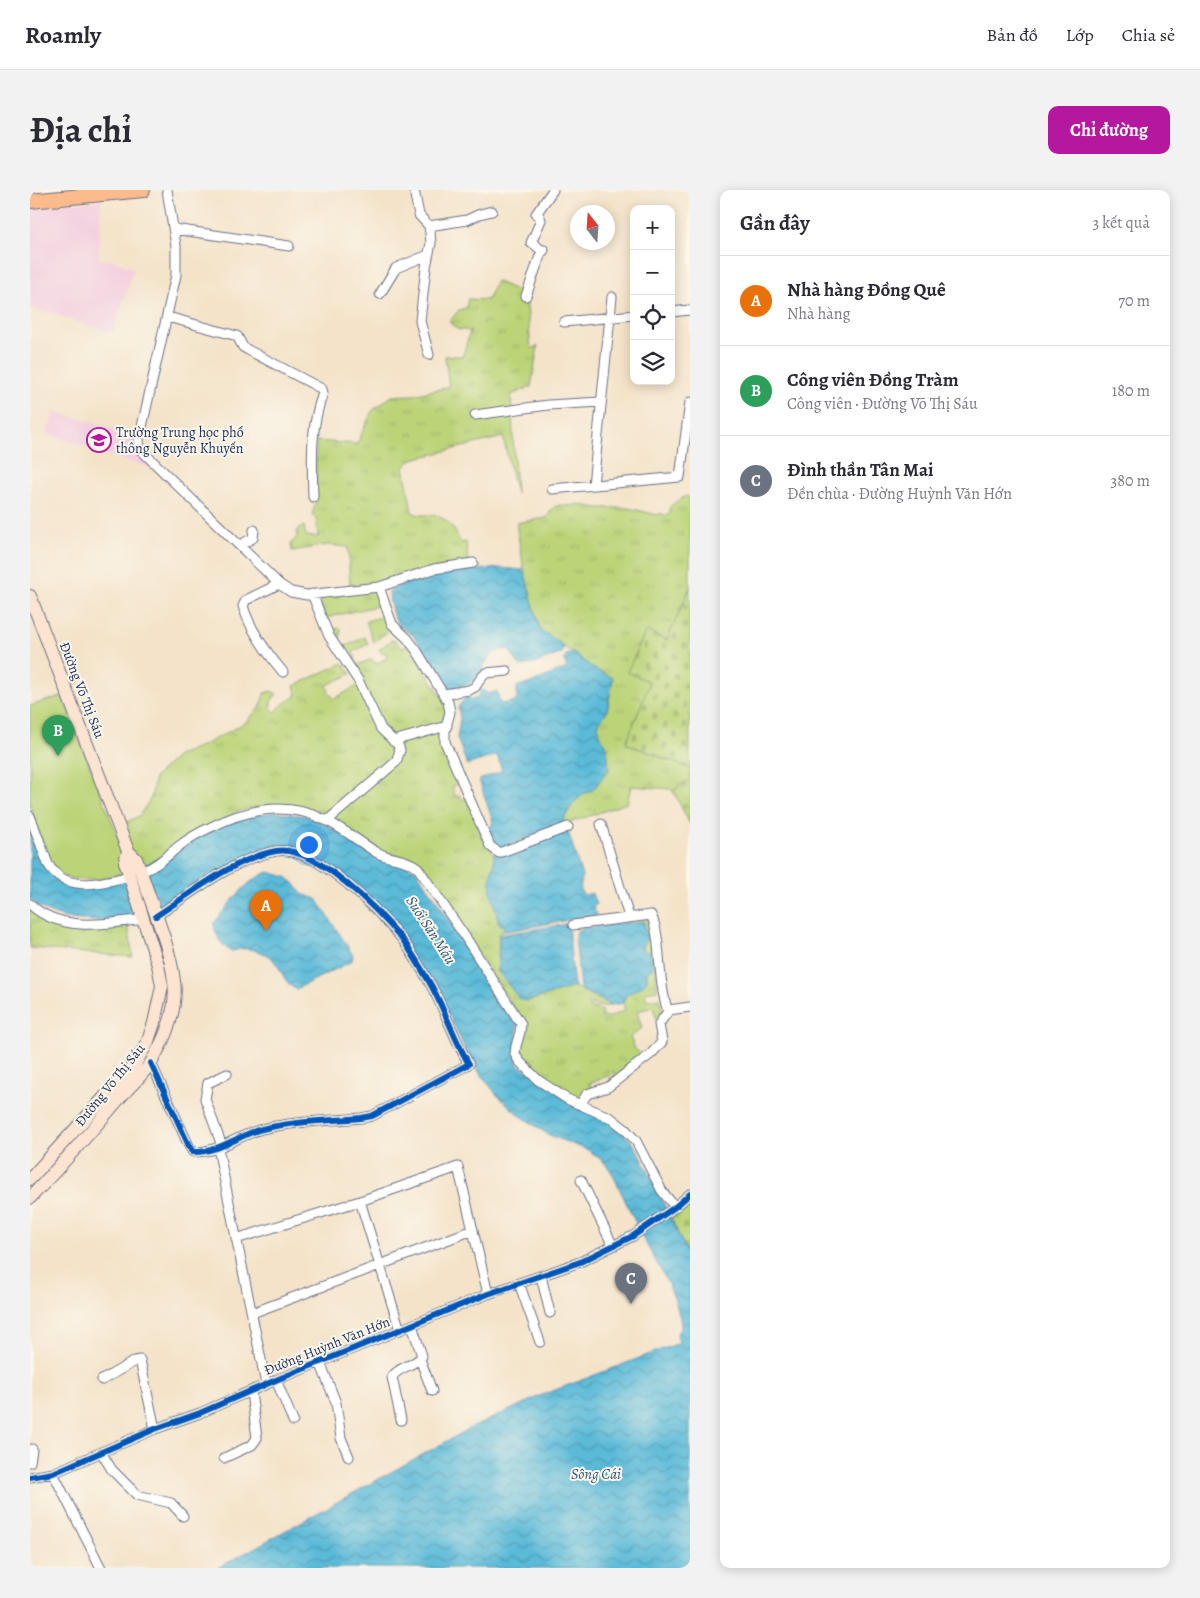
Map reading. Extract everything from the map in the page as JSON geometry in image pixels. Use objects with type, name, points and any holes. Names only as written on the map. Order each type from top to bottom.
[{"type":"main road","points":[[30,202],[143,190]]},
{"type":"main road","name":"Đường Võ Thị Sáu","points":[[30,596],[128,851],[125,862],[135,874],[150,917],[170,959],[175,982],[174,1008],[163,1041],[151,1063],[30,1198]]},
{"type":"main road","name":"Đường Võ Thị Sáu","points":[[30,1179],[134,1065],[147,1044],[158,1011],[162,986],[150,917]]},
{"type":"street","points":[[167,190],[174,229],[177,266],[168,317],[138,444],[140,449],[280,584],[296,594],[379,587],[434,569],[473,564]]},
{"type":"street","points":[[414,190],[420,215],[429,226],[431,243],[420,321],[429,355]]},
{"type":"street","points":[[526,296],[544,250],[541,250],[533,242],[531,244],[542,220],[538,213],[536,214],[554,190]]},
{"type":"street","points":[[429,226],[467,220],[492,211]]},
{"type":"street","points":[[174,229],[289,246]]},
{"type":"street","points":[[380,294],[396,268],[428,255]]},
{"type":"street","points":[[593,485],[612,297]]},
{"type":"street","points":[[675,312],[690,310]]},
{"type":"street","points":[[564,322],[630,316]]},
{"type":"street","points":[[168,317],[237,336],[243,347],[322,389],[323,393],[314,427],[312,449],[313,497]]},
{"type":"street","points":[[475,415],[548,405],[601,402]]},
{"type":"street","points":[[552,489],[680,476],[690,402]]},
{"type":"street","points":[[240,545],[253,538],[254,530]]},
{"type":"street","points":[[280,584],[246,600],[243,606],[245,614],[263,646],[283,672]]},
{"type":"street","points":[[379,587],[392,624],[408,638],[417,650],[450,707],[444,736],[448,750],[492,848],[499,853],[568,827]]},
{"type":"street","points":[[312,594],[329,636],[358,680],[381,729],[398,745],[400,750],[396,762],[327,821]]},
{"type":"street","points":[[444,694],[469,690],[475,687],[486,673],[507,671]]},
{"type":"street","points":[[393,741],[447,726]]},
{"type":"street","points":[[30,816],[48,864],[62,879],[72,883],[94,883],[135,874],[163,860],[178,846],[198,834],[225,821],[250,812],[272,809],[290,808],[327,821],[378,853],[412,863],[418,868],[464,935],[520,1024],[515,1054],[519,1061],[538,1080],[567,1099],[611,1118],[625,1129],[640,1146],[662,1191],[676,1207],[690,1194]]},
{"type":"street","points":[[601,824],[629,917]]},
{"type":"street","points":[[30,904],[48,916],[70,923],[87,925],[150,917],[233,866],[249,859],[278,851],[294,852],[307,856],[346,883],[403,940],[432,986],[469,1064],[372,1116],[276,1126],[259,1130],[220,1147],[193,1152],[151,1063]]},
{"type":"street","points":[[573,925],[650,915],[665,1003],[669,1010]]},
{"type":"street","points":[[580,1104],[587,1094],[608,1087],[655,1051],[662,1042],[658,1024],[669,1010],[690,1007]]},
{"type":"street","points":[[227,1074],[208,1083],[205,1094],[220,1147],[236,1239],[266,1384]]},
{"type":"street","points":[[236,1239],[360,1201],[458,1168],[488,1294]]},
{"type":"street","points":[[581,1180],[613,1246]]},
{"type":"street","points":[[360,1201],[400,1330]]},
{"type":"street","name":"Đường Huỳnh Văn Hớn","points":[[30,1478],[53,1473],[155,1429],[251,1392],[266,1384],[488,1294],[580,1262],[633,1236],[676,1207]]},
{"type":"street","points":[[252,1313],[473,1230]]},
{"type":"street","points":[[541,1276],[550,1313]]},
{"type":"street","points":[[518,1283],[540,1342]]},
{"type":"street","points":[[412,1325],[422,1352],[420,1359],[432,1390]]},
{"type":"street","points":[[401,1420],[392,1377],[399,1370],[420,1359]]},
{"type":"street","points":[[102,1380],[140,1360],[155,1429]]},
{"type":"street","points":[[320,1362],[336,1403],[342,1438],[349,1457]]},
{"type":"street","points":[[276,1380],[292,1421]]},
{"type":"street","points":[[224,1458],[255,1442],[257,1438],[251,1392]]},
{"type":"street","points":[[30,1462],[32,1449]]},
{"type":"street","points":[[101,1452],[112,1470],[137,1495],[172,1503],[183,1516]]},
{"type":"street","points":[[53,1473],[102,1568]]},
{"type":"shaded area","points":[[101,200],[99,259],[113,260],[134,269],[113,333],[30,307],[30,207]]},
{"type":"shaded area","name":"Trường Trung học phổ thông Nguyễn Khuyến","points":[[54,411],[137,436],[134,443],[137,451],[158,471],[47,434]]},
{"type":"green space","points":[[531,266],[535,267],[526,296],[531,349],[538,346],[531,387],[511,395],[516,494],[503,437],[413,459],[404,467],[412,512],[419,515],[437,516],[446,521],[461,543],[466,542],[468,561],[378,583],[350,587],[348,547],[328,545],[292,551],[291,543],[297,537],[297,530],[304,526],[306,536],[318,537],[316,519],[312,515],[316,502],[316,441],[357,444],[372,411],[392,396],[413,395],[449,387],[445,356],[463,356],[470,331],[457,329],[449,322],[459,310],[466,308],[468,299],[487,300],[496,281],[518,291]]},
{"type":"green space","points":[[686,496],[690,498],[690,587],[626,743],[690,769],[690,779],[673,791],[670,789],[631,786],[627,803],[560,826],[572,805],[583,794],[607,747],[599,735],[598,725],[607,711],[613,678],[594,669],[540,629],[524,570],[516,523],[546,518],[554,507],[560,505],[572,506],[579,504],[597,508],[628,508],[658,515],[661,513],[666,516],[670,513],[669,508],[674,503]]},
{"type":"green space","points":[[690,587],[690,769],[626,743],[650,682],[627,672],[646,631],[667,640]]},
{"type":"green space","points":[[377,590],[381,605],[325,618],[318,597]]},
{"type":"green space","points":[[385,616],[392,629],[373,642],[366,621]]},
{"type":"green space","points":[[338,628],[341,629],[339,642],[346,646],[365,637],[368,644],[353,652],[358,665],[372,659],[375,664],[387,658],[386,652],[382,654],[379,649],[392,640],[396,641],[402,648],[408,644],[447,705],[444,723],[394,737],[384,726],[330,631]]},
{"type":"green space","points":[[343,663],[351,674],[327,685],[329,693],[334,699],[357,686],[388,741],[441,731],[459,784],[452,787],[455,796],[460,796],[462,800],[466,799],[494,854],[490,881],[491,891],[499,923],[505,928],[499,935],[498,971],[520,1000],[528,1001],[574,987],[611,1005],[602,1007],[588,1003],[589,1006],[602,1011],[601,1017],[611,1017],[625,1010],[623,1003],[626,995],[641,987],[647,981],[642,951],[644,922],[637,923],[637,919],[646,917],[650,922],[657,990],[645,992],[646,1000],[659,998],[662,1010],[665,1010],[657,1021],[653,1007],[637,1011],[642,1028],[630,1037],[635,1049],[642,1055],[616,1076],[614,1071],[609,1078],[607,1076],[589,1084],[595,1089],[579,1101],[564,1094],[566,1091],[541,1077],[524,1061],[519,1050],[524,1023],[420,865],[414,859],[387,853],[304,808],[287,805],[258,807],[239,811],[145,867],[129,850],[120,825],[139,816],[151,798],[155,777],[177,756],[208,743],[246,722],[261,706],[264,694],[271,691],[277,694],[271,701],[271,708],[275,712],[297,695],[294,686]]},
{"type":"green space","points":[[62,696],[123,849],[124,873],[102,879],[79,880],[64,877],[50,862],[30,806],[30,706]]},
{"type":"green space","points":[[690,779],[690,824],[673,791]]},
{"type":"green space","points":[[30,909],[52,922],[64,925],[89,928],[128,926],[133,957],[30,948]]},
{"type":"green space","points":[[690,1202],[690,1259],[671,1218]]},
{"type":"water","points":[[500,568],[524,570],[540,629],[564,646],[562,653],[534,664],[520,666],[509,650],[502,650],[489,659],[473,681],[463,686],[449,689],[443,683],[414,636],[401,627],[394,618],[389,591],[429,576]]},
{"type":"water","points":[[574,653],[594,669],[613,678],[607,711],[598,725],[600,735],[607,747],[609,769],[593,790],[583,794],[572,805],[560,826],[499,849],[493,845],[488,832],[493,822],[479,780],[502,771],[497,755],[467,765],[457,738],[460,718],[458,707],[468,695],[471,700],[480,697],[479,690],[482,689],[488,694],[497,691],[500,704],[517,701],[517,686],[528,684],[567,668],[564,660],[566,655]]},
{"type":"water","name":"Sông Cái","points":[[274,812],[306,816],[325,824],[383,860],[403,864],[416,870],[517,1025],[517,1064],[613,1122],[633,1143],[640,1154],[690,1259],[690,1568],[218,1568],[467,1430],[542,1395],[679,1343],[677,1334],[681,1326],[671,1290],[641,1234],[611,1171],[604,1162],[590,1151],[549,1135],[518,1114],[497,1095],[468,1055],[435,985],[349,881],[278,847],[158,911],[144,915],[109,920],[73,919],[42,909],[30,899],[30,826],[48,872],[65,885],[78,887],[108,885],[208,832],[238,819]]},
{"type":"water","points":[[568,831],[582,876],[580,890],[584,895],[592,893],[596,905],[593,908],[597,915],[502,932],[505,928],[499,923],[490,882],[494,854]]},
{"type":"water","points":[[269,872],[286,877],[294,883],[302,894],[317,899],[353,955],[352,961],[296,989],[287,981],[277,964],[265,954],[247,949],[233,951],[226,948],[217,936],[214,923],[245,886]]},
{"type":"water","points":[[644,921],[647,940],[643,943],[642,951],[650,952],[653,968],[647,972],[647,981],[641,987],[626,995],[623,1003],[611,1005],[580,989],[575,934],[579,929]]},
{"type":"water","points":[[568,924],[574,987],[528,1001],[520,1000],[498,971],[499,935]]},
{"type":"cycle path","points":[[151,1063],[193,1152],[211,1150],[253,1132],[274,1126],[372,1116],[469,1064],[431,985],[403,940],[363,897],[327,868],[309,858],[292,852],[276,851],[244,861],[213,878],[156,916]]},
{"type":"cycle path","points":[[30,1477],[53,1473],[155,1429],[200,1413],[488,1294],[580,1262],[633,1236],[675,1207],[690,1194]]},
{"type":"place","name":"Trường Trung học phổ thông Nguyễn Khuyến","points":[[99,440]]},
{"type":"place","name":"Công viên Đồng Tràm","points":[[58,756]]},
{"type":"place","name":"Nhà hàng Đồng Quê","points":[[266,931]]},
{"type":"place","name":"Đình thần Tân Mai","points":[[631,1304]]},
{"type":"water label","name":"Suối Săn Máu","points":[[431,930]]}]
